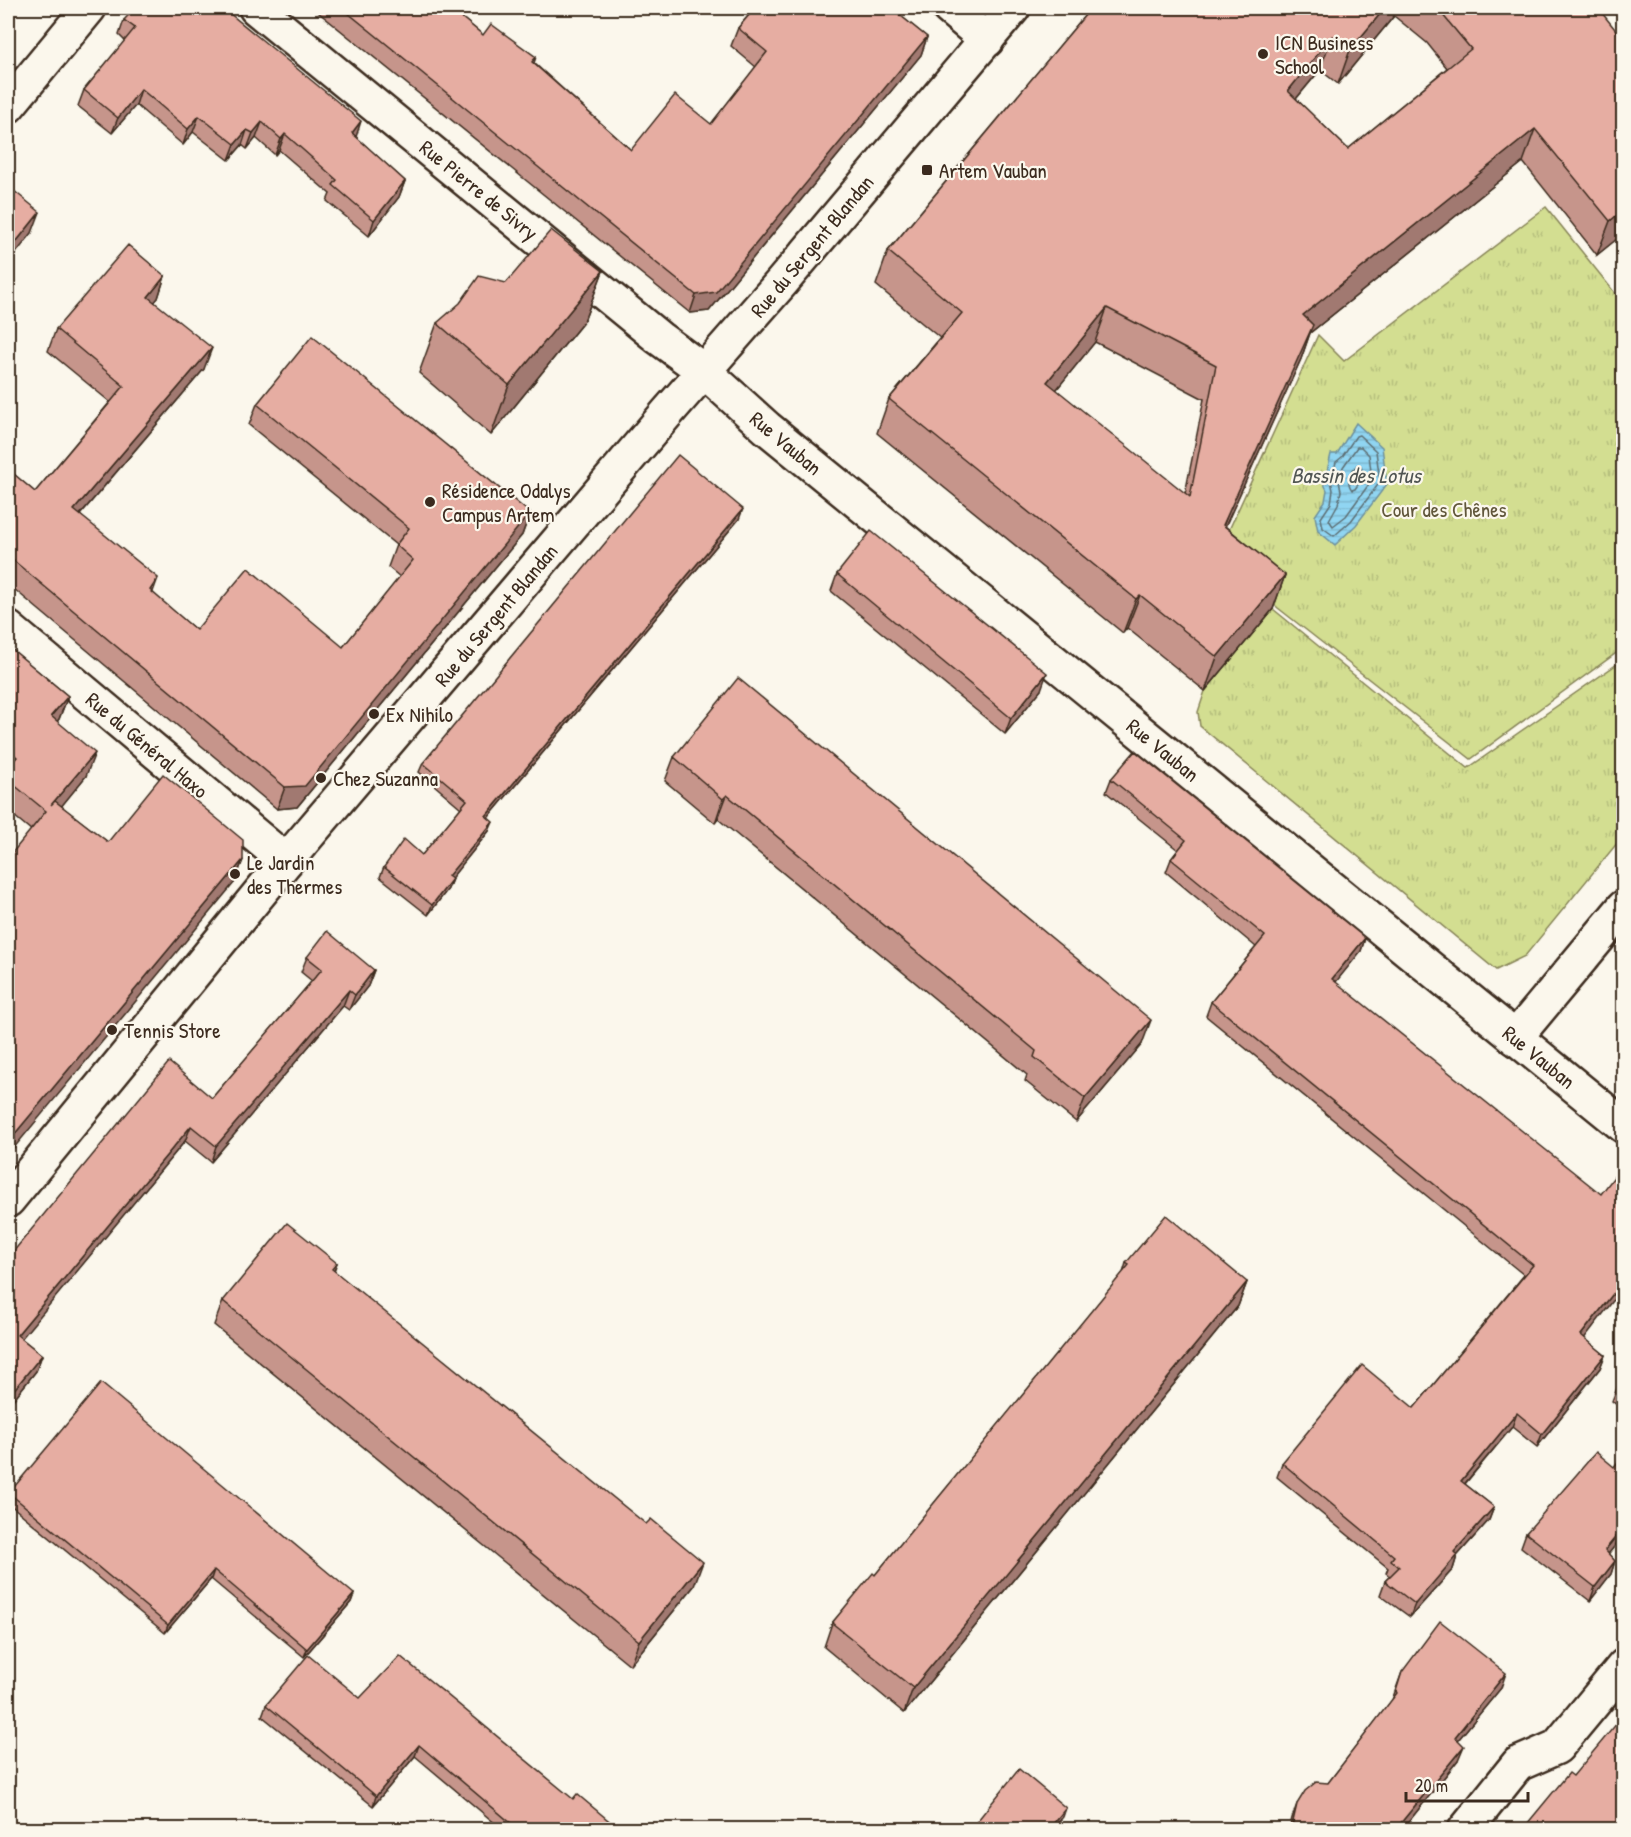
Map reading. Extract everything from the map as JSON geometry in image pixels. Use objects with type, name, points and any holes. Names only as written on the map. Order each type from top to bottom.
[{"type":"street","points":[[8,106],[89,8]]},
{"type":"street","name":"Rue Pierre de Sivry","points":[[256,8],[659,338],[704,371]]},
{"type":"street","points":[[949,8],[987,40]]},
{"type":"street","name":"Rue du Sergent Blandan","points":[[8,1200],[286,861],[1013,8]]},
{"type":"street","name":"Rue Vauban","points":[[704,371],[767,428],[1623,1126]]},
{"type":"street","name":"Rue du Général Haxo","points":[[8,628],[286,861]]},
{"type":"street","points":[[1515,1038],[1623,907]]},
{"type":"street","points":[[1465,1830],[1518,1764],[1557,1747],[1623,1666]]},
{"type":"green space","name":"Cour des Chênes","points":[[1546,207],[1623,303],[1623,648],[1471,759],[1278,608],[1218,554],[1318,335],[1344,361]]},
{"type":"green space","points":[[1273,609],[1468,768],[1623,660],[1623,836],[1525,956],[1496,970],[1200,726],[1198,712],[1205,691]]},
{"type":"water","name":"Bassin des Lotus","points":[[1356,423],[1382,447],[1387,484],[1356,525],[1335,545],[1318,531],[1315,516],[1325,501],[1327,490],[1324,484],[1331,454],[1337,454]]},
{"type":"building","points":[[135,8],[223,8],[361,121],[352,133],[405,181],[374,220],[333,185],[337,180],[285,134],[281,139],[262,122],[253,133],[247,130],[235,144],[199,116],[188,129],[141,89],[118,118],[84,90],[135,28],[124,20]]},
{"type":"building","points":[[342,8],[450,8],[483,35],[491,24],[536,57],[532,62],[631,150],[675,95],[711,124],[767,52],[738,28],[755,8],[891,8],[927,37],[716,292],[696,295]]},
{"type":"building","points":[[1091,8],[1385,8],[1350,50],[1332,36],[1288,91],[1348,149],[1471,49],[1437,8],[1598,8],[1623,39],[1623,210],[1610,221],[1535,129],[1303,315],[1313,325],[1223,525],[1285,575],[1217,657],[1140,595],[1136,599],[889,399],[962,313],[888,251]],"holes":[[[1107,308],[1216,365],[1190,497],[1047,382]]]},
{"type":"building","points":[[8,186],[40,212],[8,252]]},
{"type":"building","points":[[551,230],[603,271],[509,385],[437,323],[460,303],[479,276],[506,283]]},
{"type":"building","points":[[128,245],[165,276],[148,297],[212,348],[74,510],[158,578],[150,590],[196,630],[248,568],[343,647],[413,560],[396,545],[409,528],[257,404],[312,336],[530,513],[305,786],[285,787],[8,556],[8,469],[35,492],[124,386],[56,329]]},
{"type":"building","points":[[678,455],[743,509],[486,816],[493,822],[448,876],[452,879],[432,905],[384,867],[404,839],[422,855],[467,800],[423,763]]},
{"type":"building","points":[[871,531],[1047,673],[1011,718],[837,574]]},
{"type":"building","points":[[8,646],[68,696],[51,716],[95,753],[51,805],[55,801],[108,842],[163,774],[243,840],[243,860],[8,1142],[8,858],[46,811],[8,780],[8,767],[17,757],[8,749]]},
{"type":"building","points":[[738,678],[1151,1020],[1085,1098],[1034,1057],[1036,1051],[727,795],[723,799],[674,757]]},
{"type":"building","points":[[1135,751],[1365,938],[1332,979],[1601,1194],[1623,1165],[1623,1281],[1581,1335],[1605,1355],[1542,1434],[1517,1413],[1461,1481],[1494,1507],[1454,1552],[1457,1555],[1415,1604],[1385,1581],[1399,1567],[1391,1560],[1394,1556],[1282,1463],[1362,1365],[1414,1408],[1533,1265],[1211,1002],[1265,936],[1171,859],[1186,840],[1111,779]]},
{"type":"building","points":[[327,931],[374,970],[355,995],[349,990],[216,1146],[191,1126],[17,1335],[42,1355],[8,1397],[8,1258],[169,1062],[212,1098],[322,969],[307,957]]},
{"type":"building","points":[[1166,1215],[1247,1282],[913,1688],[832,1623],[873,1573],[875,1575],[1129,1265],[1126,1263]]},
{"type":"building","points":[[287,1223],[337,1263],[332,1269],[646,1524],[651,1519],[703,1562],[639,1641],[223,1301]]},
{"type":"building","points":[[1623,1380],[1623,1393],[1617,1388]]},
{"type":"building","points":[[101,1383],[354,1594],[307,1649],[214,1570],[168,1625],[9,1493]]},
{"type":"building","points":[[1596,1452],[1614,1467],[1623,1455],[1623,1528],[1605,1550],[1615,1561],[1595,1587],[1526,1533]]},
{"type":"building","points":[[1440,1621],[1506,1673],[1455,1737],[1464,1746],[1395,1830],[1291,1830],[1297,1804],[1305,1791],[1316,1782],[1328,1783],[1397,1693],[1402,1672]]},
{"type":"building","points":[[308,1655],[360,1698],[400,1656],[573,1799],[577,1794],[620,1830],[519,1830],[419,1745],[376,1796],[266,1705]]},
{"type":"building","points":[[1623,1716],[1623,1830],[1522,1830],[1569,1773],[1573,1776]]},
{"type":"building","points":[[1019,1769],[1066,1808],[1048,1830],[970,1830]]},
{"type":"place","name":"ICN Business School","points":[[1263,54]]},
{"type":"place","name":"Artem Vauban","points":[[927,170]]},
{"type":"place","name":"Résidence Odalys Campus Artem","points":[[430,502]]},
{"type":"place","name":"Ex Nihilo","points":[[374,714]]},
{"type":"place","name":"Chez Suzanna","points":[[321,778]]},
{"type":"place","name":"Le Jardin des Thermes","points":[[235,874]]},
{"type":"place","name":"Tennis Store","points":[[112,1030]]}]
